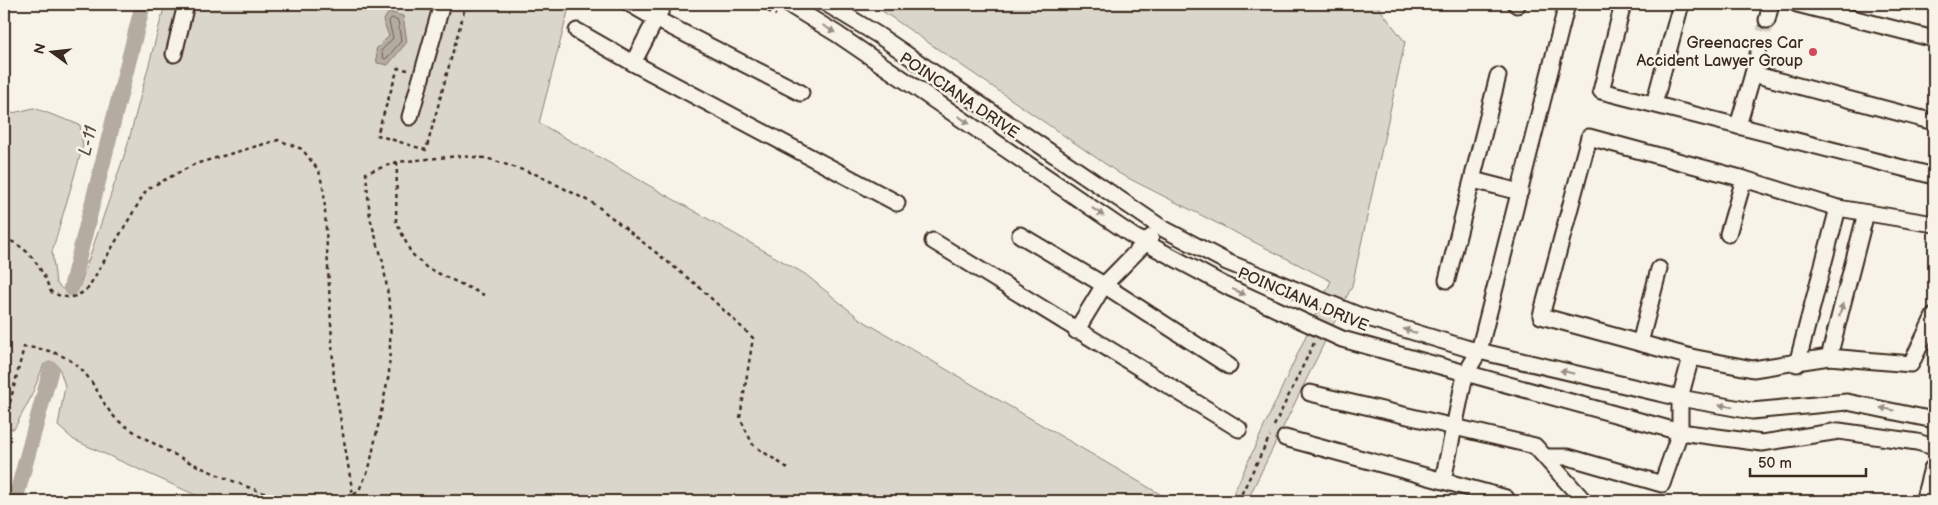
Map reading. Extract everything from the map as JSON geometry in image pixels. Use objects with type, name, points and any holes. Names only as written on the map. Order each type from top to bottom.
[{"type":"main road","points":[[1926,501],[1934,470]]},
{"type":"street","points":[[174,54],[186,4]]},
{"type":"street","points":[[410,117],[442,4]]},
{"type":"street","points":[[630,4],[801,93]]},
{"type":"street","points":[[633,62],[664,4]]},
{"type":"street","name":"POINCIANA DRIVE","points":[[788,4],[838,34],[1146,244],[1230,288],[1342,339],[1465,375],[1680,432],[1762,443],[1839,431],[1917,442],[1934,447]]},
{"type":"street","name":"POINCIANA DRIVE","points":[[827,4],[878,35],[1158,225],[1227,262],[1358,316],[1479,351],[1680,398],[1752,411],[1847,402],[1934,420]]},
{"type":"street","points":[[1443,480],[1465,375],[1479,351],[1567,4]]},
{"type":"street","points":[[1623,4],[1601,90],[1934,176]]},
{"type":"street","points":[[1654,104],[1681,4]]},
{"type":"street","points":[[1767,20],[1771,4]]},
{"type":"street","points":[[1798,4],[1934,39]]},
{"type":"street","points":[[577,31],[897,203]]},
{"type":"street","points":[[1738,126],[1758,54]]},
{"type":"street","points":[[1753,74],[1934,122]]},
{"type":"street","points":[[1447,280],[1498,76]]},
{"type":"street","points":[[1934,224],[1838,208],[1744,179],[1590,137],[1541,316],[1691,357],[1754,369],[1797,364],[1829,357],[1911,364],[1934,316]]},
{"type":"street","points":[[1728,234],[1744,179]]},
{"type":"street","points":[[1473,180],[1520,192]]},
{"type":"street","points":[[1797,364],[1838,208]]},
{"type":"street","points":[[1829,357],[1866,213]]},
{"type":"street","points":[[1076,331],[1104,285],[1146,244],[1158,225]]},
{"type":"street","points":[[1020,235],[1104,285],[1229,366]]},
{"type":"street","points":[[933,241],[1076,331],[1239,429]]},
{"type":"street","points":[[1640,343],[1659,269]]},
{"type":"street","points":[[1545,457],[1568,457],[1662,484],[1680,432],[1680,398],[1691,357]]},
{"type":"street","points":[[1310,393],[1454,429],[1535,446],[1584,501]]},
{"type":"street","points":[[1285,438],[1506,498]]},
{"type":"path","points":[[410,71],[398,68],[377,135],[426,150],[466,4]]},
{"type":"path","points":[[12,241],[24,247],[35,260],[51,292],[66,298],[80,296],[88,288],[147,189],[195,164],[278,140],[302,149],[319,171],[324,192],[334,380],[354,501]]},
{"type":"path","points":[[349,501],[360,488],[369,469],[389,374],[391,325],[383,262],[370,218],[366,173],[397,162],[458,156],[486,158],[538,175],[596,205],[698,286],[753,338],[740,418],[753,445],[789,469]]},
{"type":"path","points":[[397,162],[396,221],[411,253],[427,268],[484,296]]},
{"type":"path","points":[[1238,501],[1317,338]]},
{"type":"path","points":[[4,426],[24,347],[58,352],[74,362],[85,374],[102,402],[123,424],[156,445],[249,488],[287,501]]},
{"type":"shaded area","points":[[165,4],[570,4],[539,123],[805,274],[860,319],[1172,501],[216,501],[200,497],[74,440],[58,426],[65,386],[59,367],[44,364],[30,399],[14,429],[4,428],[4,115],[34,108],[80,125],[83,146],[52,252],[56,283],[66,292],[79,288],[127,147]]},
{"type":"shaded area","points":[[872,4],[1376,4],[1405,42],[1352,286],[1247,501],[1230,501],[1331,281],[1120,174]]},
{"type":"water","points":[[389,12],[403,16],[407,42],[388,65],[377,63],[376,49],[389,36],[383,21]]},
{"type":"waterway","name":"L-11","points":[[71,288],[143,4]]},
{"type":"waterway","name":"L-11","points":[[15,501],[51,369]]},
{"type":"tunnel","points":[[1758,54],[1767,20]]},
{"type":"place","name":"Greenacres Car Accident Lawyer Group","points":[[1813,52]]}]
